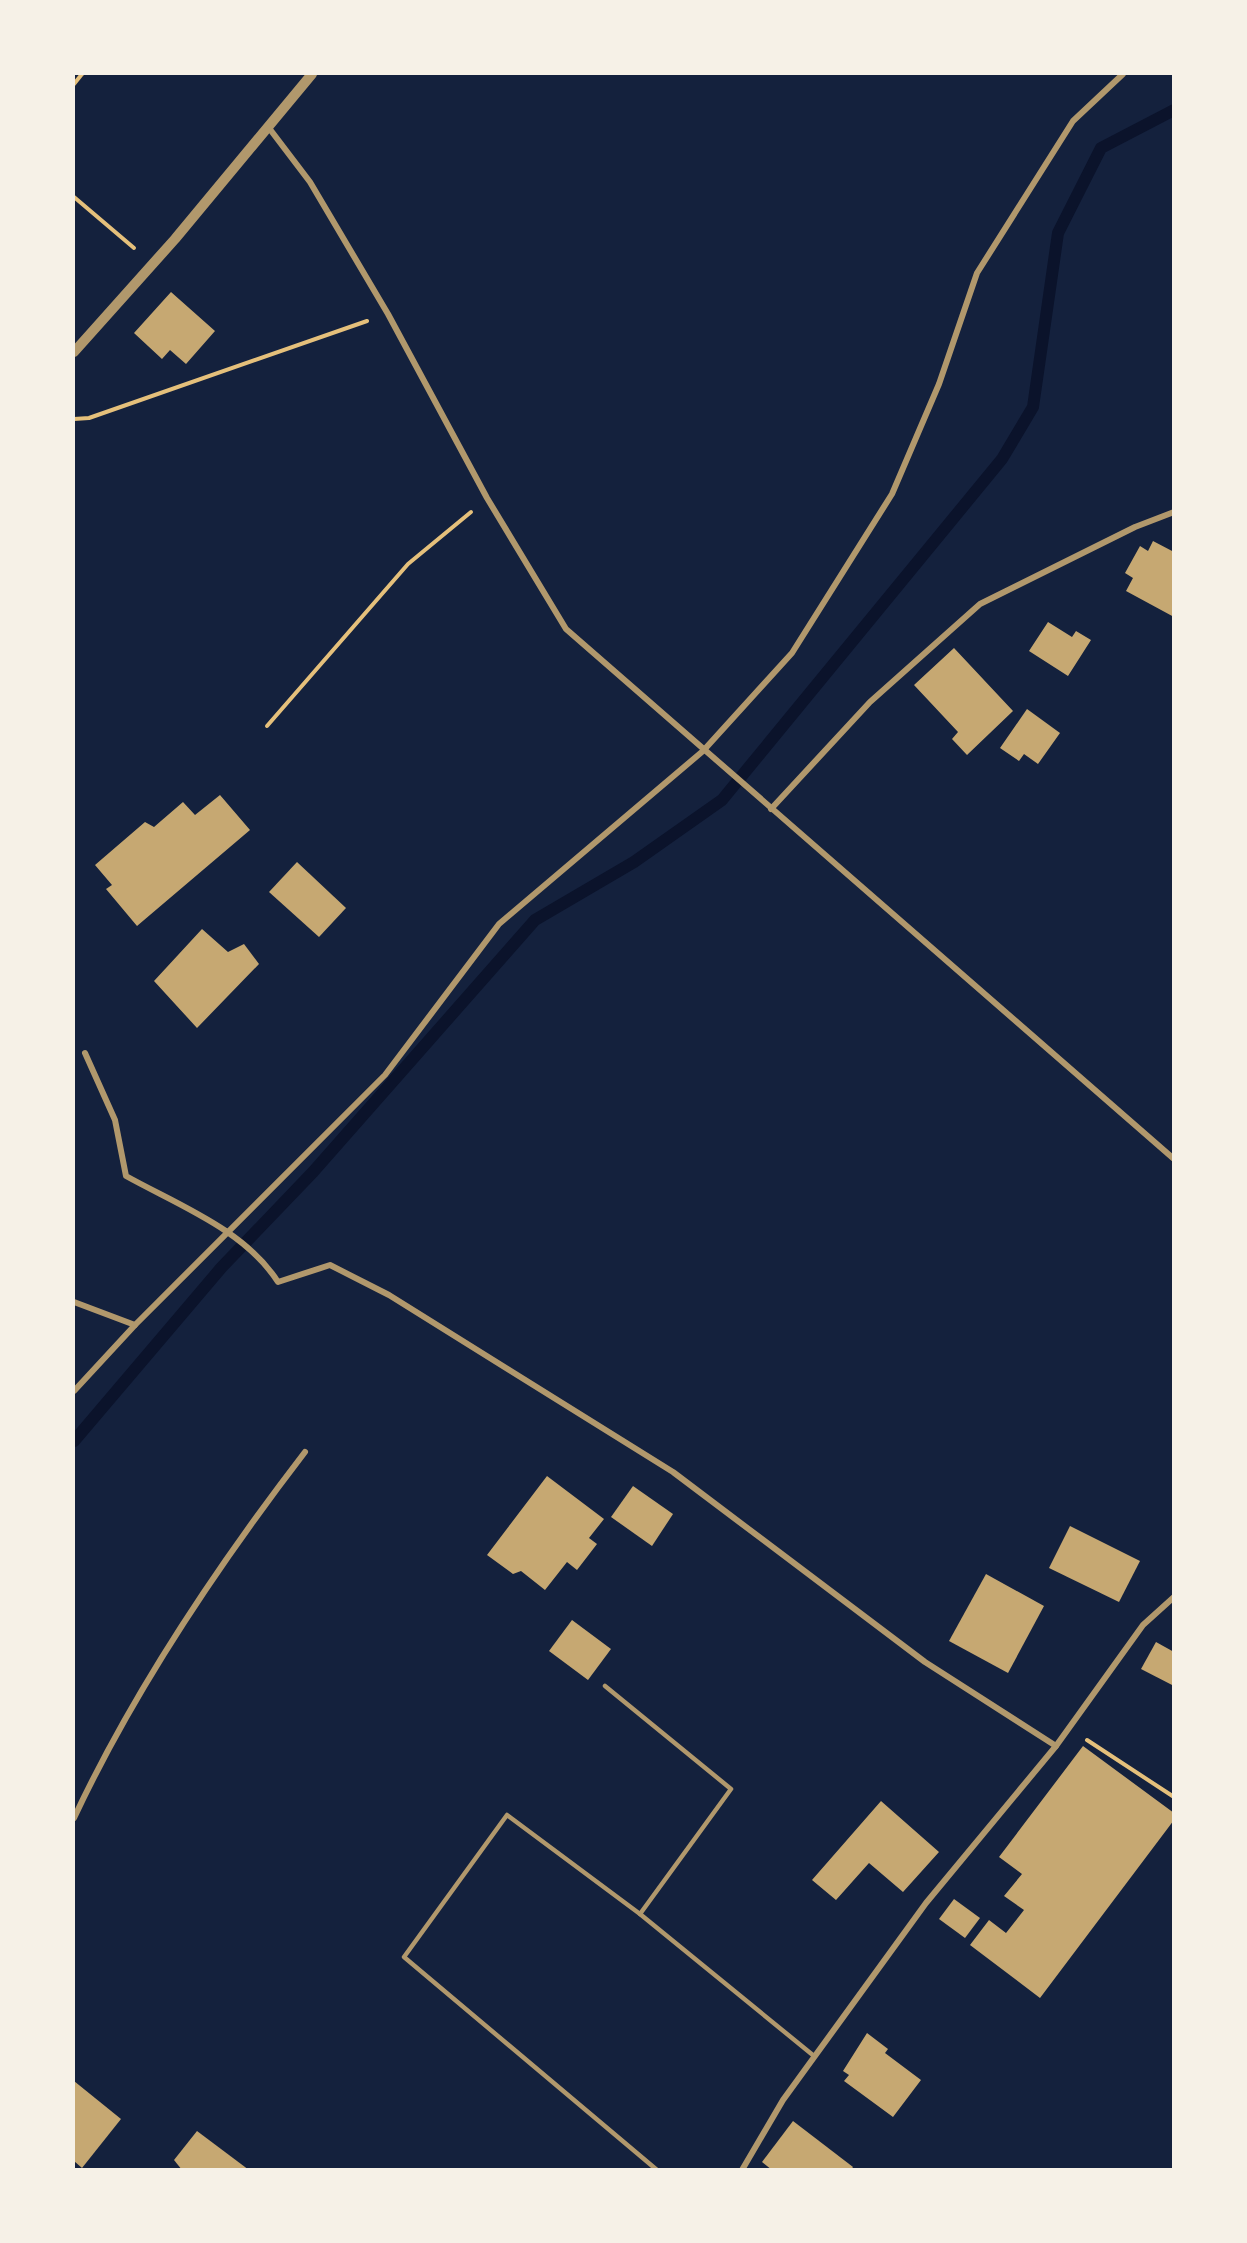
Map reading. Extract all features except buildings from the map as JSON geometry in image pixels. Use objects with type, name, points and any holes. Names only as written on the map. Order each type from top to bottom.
[{"type":"street","points":[[74,352],[269,128],[312,74]]},
{"type":"street","points":[[74,1391],[135,1325],[386,1076],[499,924],[703,751],[792,653],[892,494],[939,384],[977,273],[1073,121],[1123,74]]},
{"type":"street","points":[[269,128],[310,182],[388,314],[487,498],[566,629],[1173,1159]]},
{"type":"street","points":[[771,809],[870,702],[980,604],[1136,527],[1173,512]]},
{"type":"street","points":[[85,1053],[115,1120],[126,1176],[228,1232],[269,1267],[278,1282],[330,1265],[389,1295],[673,1472],[925,1662],[1056,1746]]},
{"type":"street","points":[[74,1302],[135,1325]]},
{"type":"street","points":[[74,1818],[106,1750],[236,1542],[305,1452]]},
{"type":"street","points":[[742,2169],[783,2100],[926,1903],[1056,1746],[1143,1625],[1173,1597]]},
{"type":"lane","points":[[604,1686],[731,1789],[640,1914]]},
{"type":"lane","points":[[657,2169],[404,1957],[507,1815],[640,1914],[814,2056]]},
{"type":"path","points":[[74,84],[82,74]]},
{"type":"path","points":[[74,197],[152,264]]},
{"type":"path","points":[[74,419],[89,418],[388,314]]},
{"type":"path","points":[[267,726],[408,564],[487,498]]},
{"type":"path","points":[[1069,1728],[1173,1797]]},
{"type":"waterway","points":[[74,1441],[221,1268],[313,1172],[535,920],[634,862],[722,800],[1002,459],[1033,407],[1058,233],[1101,148],[1174,110]]}]
